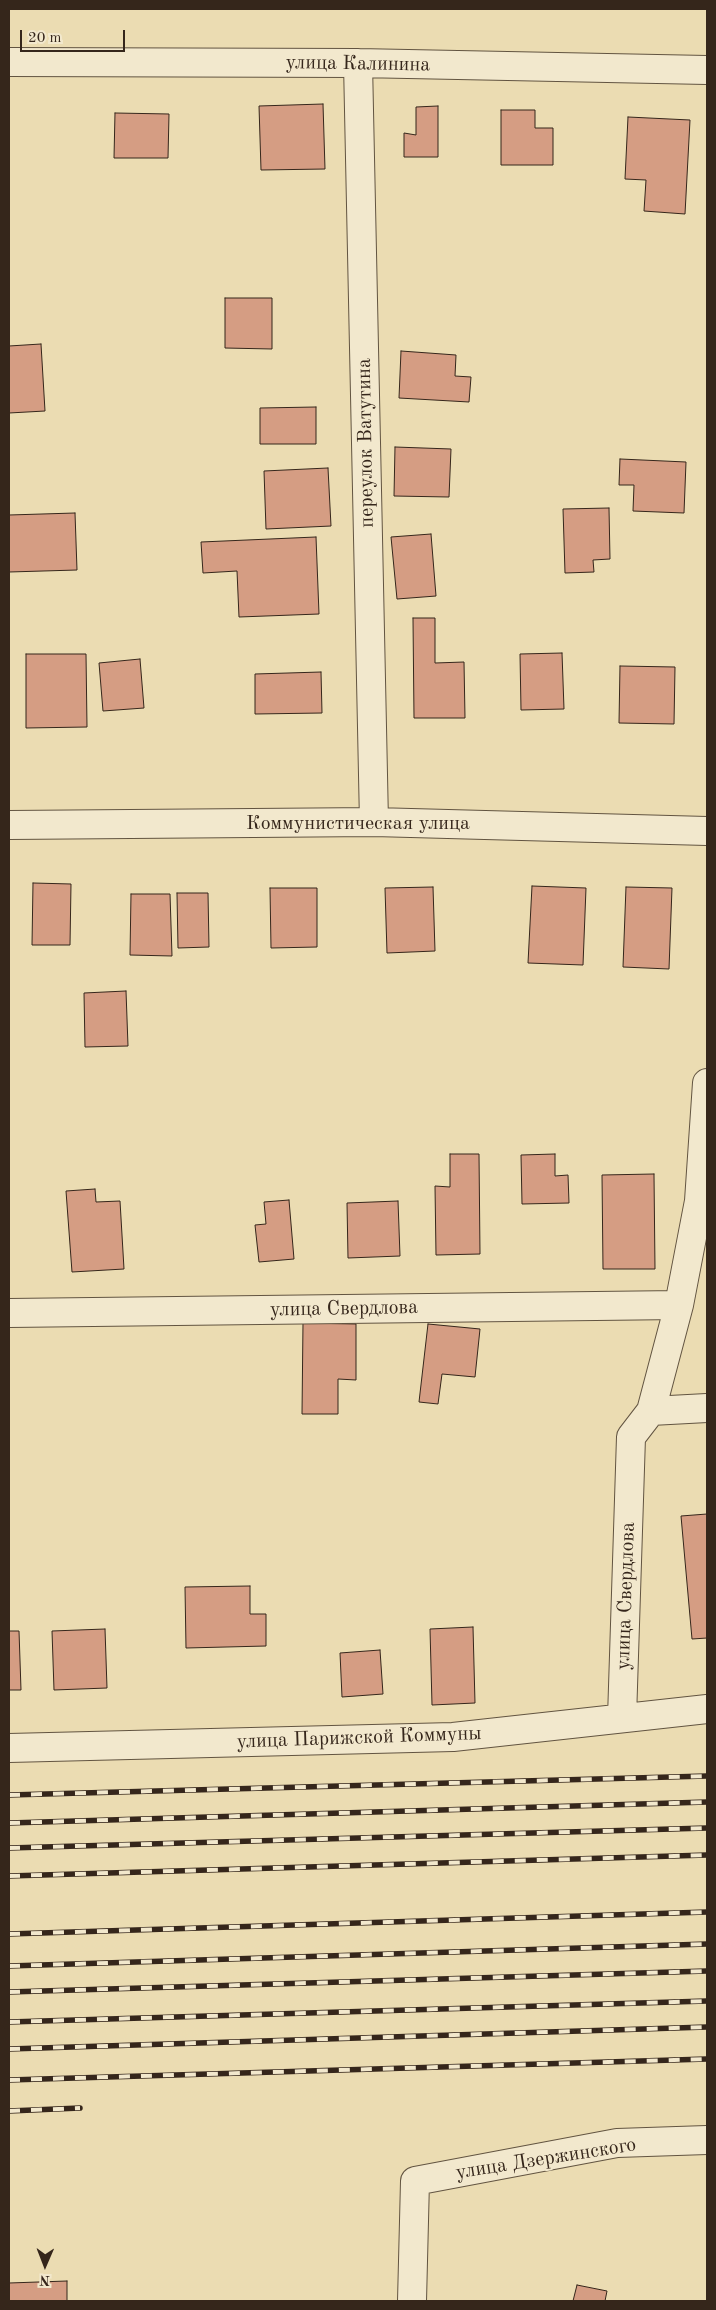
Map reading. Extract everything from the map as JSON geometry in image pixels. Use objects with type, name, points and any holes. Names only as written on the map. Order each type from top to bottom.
[{"type":"street","name":"улица Калинина","points":[[9,62],[358,64],[707,70]]},
{"type":"street","name":"переулок Ватутина","points":[[358,64],[374,822]]},
{"type":"street","name":"Коммунистическая улица","points":[[9,825],[374,822],[707,831]]},
{"type":"street","name":"улица Свердлова","points":[[622,1718],[631,1437],[652,1411],[679,1305],[699,1201],[707,1083]]},
{"type":"street","name":"улица Свердлова","points":[[9,1312],[679,1305]]},
{"type":"street","points":[[652,1411],[707,1408]]},
{"type":"street","name":"улица Парижской Коммуны","points":[[9,1748],[453,1737],[707,1709]]},
{"type":"street","name":"улица Дзержинского","points":[[412,2301],[415,2181],[617,2143],[707,2140]]},
{"type":"building","points":[[323,104],[325,169],[261,170],[259,106]]},
{"type":"building","points":[[438,106],[438,157],[404,157],[404,133],[416,135],[416,107]]},
{"type":"building","points":[[501,110],[535,110],[535,128],[553,128],[553,165],[501,165]]},
{"type":"building","points":[[115,113],[169,114],[168,158],[114,158]]},
{"type":"building","points":[[628,117],[690,120],[685,214],[644,211],[646,180],[625,179]]},
{"type":"building","points":[[225,298],[272,298],[272,349],[225,348]]},
{"type":"building","points":[[41,344],[45,411],[9,413],[9,346]]},
{"type":"building","points":[[401,351],[456,355],[455,376],[471,377],[469,402],[399,398]]},
{"type":"building","points":[[316,407],[316,444],[260,444],[260,408]]},
{"type":"building","points":[[395,447],[451,449],[449,497],[394,496]]},
{"type":"building","points":[[620,459],[686,462],[684,513],[633,511],[634,485],[619,485]]},
{"type":"building","points":[[328,468],[331,526],[266,529],[264,471]]},
{"type":"building","points":[[609,508],[610,559],[593,560],[594,572],[565,573],[563,509]]},
{"type":"building","points":[[75,513],[77,570],[9,572],[9,515]]},
{"type":"building","points":[[431,534],[436,596],[397,599],[391,537]]},
{"type":"building","points":[[316,537],[319,614],[239,617],[237,571],[203,573],[201,542]]},
{"type":"building","points":[[413,618],[435,618],[435,663],[464,662],[465,718],[414,718]]},
{"type":"building","points":[[562,653],[564,709],[521,710],[520,654]]},
{"type":"building","points":[[26,654],[86,654],[87,727],[26,728]]},
{"type":"building","points":[[140,659],[144,708],[103,711],[99,663]]},
{"type":"building","points":[[620,666],[675,667],[674,724],[619,723]]},
{"type":"building","points":[[321,672],[322,713],[255,714],[255,674]]},
{"type":"building","points":[[33,883],[71,884],[70,945],[32,945]]},
{"type":"building","points":[[532,886],[586,888],[583,965],[528,963]]},
{"type":"building","points":[[433,887],[435,951],[387,953],[385,888]]},
{"type":"building","points":[[626,887],[672,888],[669,969],[623,967]]},
{"type":"building","points":[[270,888],[317,888],[317,947],[271,948]]},
{"type":"building","points":[[177,893],[208,893],[209,947],[178,948]]},
{"type":"building","points":[[131,894],[170,894],[172,956],[130,955]]},
{"type":"building","points":[[126,991],[128,1046],[85,1047],[84,993]]},
{"type":"building","points":[[450,1154],[479,1154],[480,1254],[436,1255],[435,1186],[450,1187]]},
{"type":"building","points":[[555,1154],[555,1176],[568,1175],[569,1203],[522,1204],[521,1155]]},
{"type":"building","points":[[654,1174],[655,1269],[603,1269],[602,1175]]},
{"type":"building","points":[[95,1189],[96,1202],[120,1201],[124,1269],[72,1272],[66,1191]]},
{"type":"building","points":[[289,1200],[294,1259],[259,1262],[255,1225],[266,1224],[264,1202]]},
{"type":"building","points":[[398,1201],[400,1256],[348,1258],[347,1203]]},
{"type":"building","points":[[303,1323],[356,1324],[356,1380],[338,1379],[338,1414],[302,1414]]},
{"type":"building","points":[[428,1324],[480,1329],[475,1377],[442,1374],[438,1404],[419,1402]]},
{"type":"building","points":[[707,1514],[707,1638],[692,1639],[681,1516]]},
{"type":"building","points":[[250,1586],[250,1614],[266,1614],[266,1646],[186,1648],[185,1587]]},
{"type":"building","points":[[473,1627],[475,1703],[432,1705],[430,1629]]},
{"type":"building","points":[[105,1629],[107,1688],[54,1690],[52,1631]]},
{"type":"building","points":[[9,1631],[19,1631],[21,1690],[9,1690]]},
{"type":"building","points":[[380,1650],[383,1694],[342,1697],[340,1653]]},
{"type":"building","points":[[67,2281],[67,2301],[9,2301],[9,2283]]},
{"type":"building","points":[[577,2285],[607,2291],[605,2301],[573,2301]]},
{"type":"railway","points":[[9,1795],[707,1776]]},
{"type":"railway","points":[[9,1823],[707,1802]]},
{"type":"railway","points":[[9,1848],[707,1828]]},
{"type":"railway","points":[[9,1876],[707,1855]]},
{"type":"railway","points":[[9,1934],[707,1912]]},
{"type":"railway","points":[[9,1966],[707,1944]]},
{"type":"railway","points":[[9,1992],[707,1971]]},
{"type":"railway","points":[[9,2022],[707,2001]]},
{"type":"railway","points":[[9,2049],[707,2027]]},
{"type":"railway","points":[[9,2080],[707,2059]]},
{"type":"railway","points":[[9,2111],[80,2108]]}]
